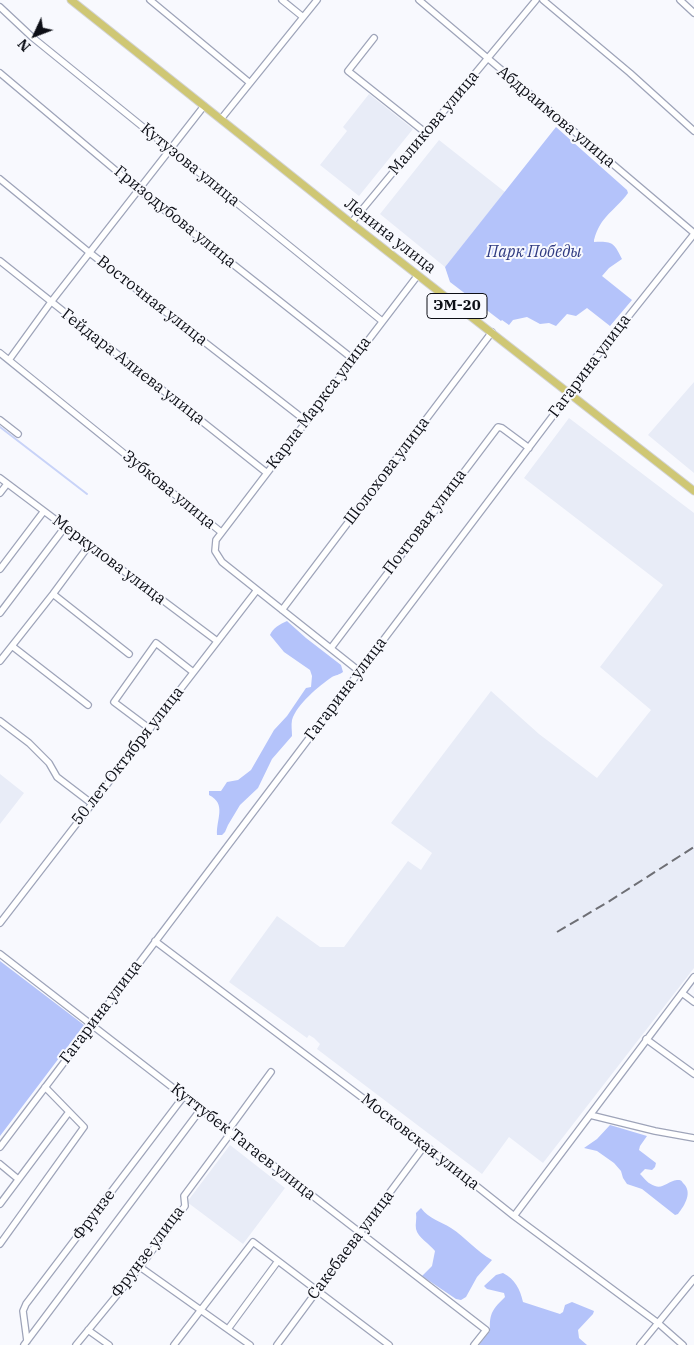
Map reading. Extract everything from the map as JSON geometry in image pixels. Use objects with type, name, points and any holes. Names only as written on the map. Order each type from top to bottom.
[{"type":"main road","name":"Ленина улица","points":[[71,0],[694,491]]},
{"type":"street","points":[[150,0],[250,83]]},
{"type":"street","points":[[282,0],[303,17]]},
{"type":"street","points":[[221,119],[317,0]]},
{"type":"street","name":"Абдраимова улица","points":[[419,0],[694,233]]},
{"type":"street","name":"Маликова улица","points":[[351,222],[536,0]]},
{"type":"street","points":[[543,0],[630,73],[694,131]]},
{"type":"street","points":[[680,0],[694,13]]},
{"type":"street","name":"Кутузова улица","points":[[0,7],[32,37],[382,321]]},
{"type":"street","points":[[374,38],[348,71],[426,133]]},
{"type":"street","name":"Гризодубова улица","points":[[0,73],[139,190],[353,359]]},
{"type":"street","points":[[9,360],[51,302],[204,106]]},
{"type":"street","name":"Восточная улица","points":[[0,179],[90,253],[306,421]]},
{"type":"street","name":"Гагарина улица","points":[[0,1147],[590,364],[694,233]]},
{"type":"street","name":"Гейдара Алиева улица","points":[[0,261],[267,473]]},
{"type":"street","name":"Карла Маркса улица","points":[[221,532],[418,275]]},
{"type":"street","name":"Шолохова улица","points":[[282,610],[492,332]]},
{"type":"street","name":"Зубкова улица","points":[[0,353],[221,532],[216,540],[215,551],[222,562],[359,671]]},
{"type":"street","points":[[0,420],[18,434]]},
{"type":"street","name":"Почтовая улица","points":[[331,648],[498,427],[528,448]]},
{"type":"street","name":"Меркулова улица","points":[[0,478],[217,641]]},
{"type":"street","points":[[0,493],[7,484]]},
{"type":"street","points":[[0,569],[44,511]]},
{"type":"street","points":[[0,613],[66,527]]},
{"type":"street","points":[[0,661],[90,544]]},
{"type":"street","name":"50 лет Октября улица","points":[[0,923],[257,590]]},
{"type":"street","points":[[53,594],[129,654]]},
{"type":"street","points":[[150,729],[114,702],[156,643],[193,672]]},
{"type":"street","points":[[12,646],[88,705]]},
{"type":"street","points":[[0,721],[29,743],[49,763],[57,777],[91,803]]},
{"type":"street","name":"Московская улица","points":[[155,941],[426,1145],[514,1216],[658,1323],[683,1345]]},
{"type":"street","name":"Куттубек Тагаев улица","points":[[0,954],[486,1330],[474,1345]]},
{"type":"street","points":[[514,1216],[694,977]]},
{"type":"street","points":[[682,993],[694,1002]]},
{"type":"street","points":[[646,1039],[694,1074]]},
{"type":"street","name":"Фрунзе улица","points":[[76,1345],[140,1267],[185,1206],[184,1196],[227,1138],[230,1128],[271,1072]]},
{"type":"street","points":[[0,1244],[84,1126],[45,1087]]},
{"type":"street","name":"Фрунзе","points":[[26,1343],[24,1311],[26,1304],[184,1096]]},
{"type":"street","name":"Фрунзе","points":[[26,1343],[201,1109]]},
{"type":"street","points":[[0,1204],[69,1112]]},
{"type":"street","points":[[590,1115],[655,1132],[694,1138]]},
{"type":"street","name":"Сакебаева улица","points":[[277,1345],[426,1145]]},
{"type":"street","points":[[0,1164],[18,1180]]},
{"type":"street","points":[[174,1345],[253,1242],[318,1290],[381,1342],[390,1345]]},
{"type":"street","points":[[228,1329],[278,1260]]},
{"type":"street","points":[[140,1267],[250,1345]]},
{"type":"street","points":[[640,1345],[693,1282]]},
{"type":"street","points":[[88,1330],[108,1345]]},
{"type":"shaded area","points":[[369,94],[413,129],[359,196],[320,165],[347,131],[343,127]]},
{"type":"shaded area","points":[[439,140],[505,192],[445,267],[380,214]]},
{"type":"shaded area","points":[[694,382],[694,473],[648,435]]},
{"type":"shaded area","points":[[569,418],[694,513],[694,968],[543,1163],[509,1137],[482,1174],[317,1049],[320,1044],[314,1038],[309,1035],[307,1038],[229,982],[277,916],[320,947],[344,947],[408,861],[421,870],[432,853],[391,823],[491,691],[539,734],[597,778],[651,710],[600,667],[663,585],[524,478]]},
{"type":"shaded area","points":[[0,774],[24,793],[0,824]]},
{"type":"shaded area","points":[[230,1145],[285,1188],[243,1244],[187,1202]]},
{"type":"green space","name":"Парк Победы","points":[[556,127],[627,190],[628,193],[604,219],[594,240],[594,242],[612,244],[617,249],[622,259],[609,268],[602,276],[632,300],[610,326],[587,308],[576,316],[567,314],[556,326],[549,323],[540,324],[527,317],[513,320],[509,325],[450,282],[445,267]]},
{"type":"green space","points":[[287,621],[341,665],[343,672],[321,685],[299,708],[292,720],[292,736],[272,759],[258,788],[240,805],[225,832],[222,835],[217,835],[219,807],[218,803],[209,795],[209,791],[221,791],[227,782],[238,780],[251,770],[274,730],[287,716],[306,688],[311,687],[312,676],[310,670],[284,652],[270,635],[277,626]]},
{"type":"green space","points":[[0,961],[84,1025],[0,1136]]},
{"type":"green space","points":[[610,1125],[647,1136],[639,1150],[656,1163],[652,1170],[645,1169],[640,1174],[648,1182],[658,1187],[679,1180],[686,1187],[687,1198],[678,1214],[675,1215],[642,1189],[627,1184],[621,1171],[614,1163],[597,1151],[584,1148],[597,1139]]},
{"type":"green space","points":[[421,1208],[492,1260],[477,1277],[466,1297],[461,1300],[456,1299],[422,1276],[432,1266],[435,1251],[419,1235],[416,1229],[416,1213]]},
{"type":"green space","points":[[503,1273],[511,1278],[516,1285],[523,1302],[560,1314],[563,1312],[565,1305],[572,1302],[594,1311],[578,1330],[579,1338],[587,1345],[479,1345],[490,1331],[490,1320],[493,1312],[505,1297],[504,1293],[487,1289],[484,1286],[496,1275]]},
{"type":"waterway","points":[[0,427],[87,494]]},
{"type":"railway","points":[[557,932],[694,847]]}]
